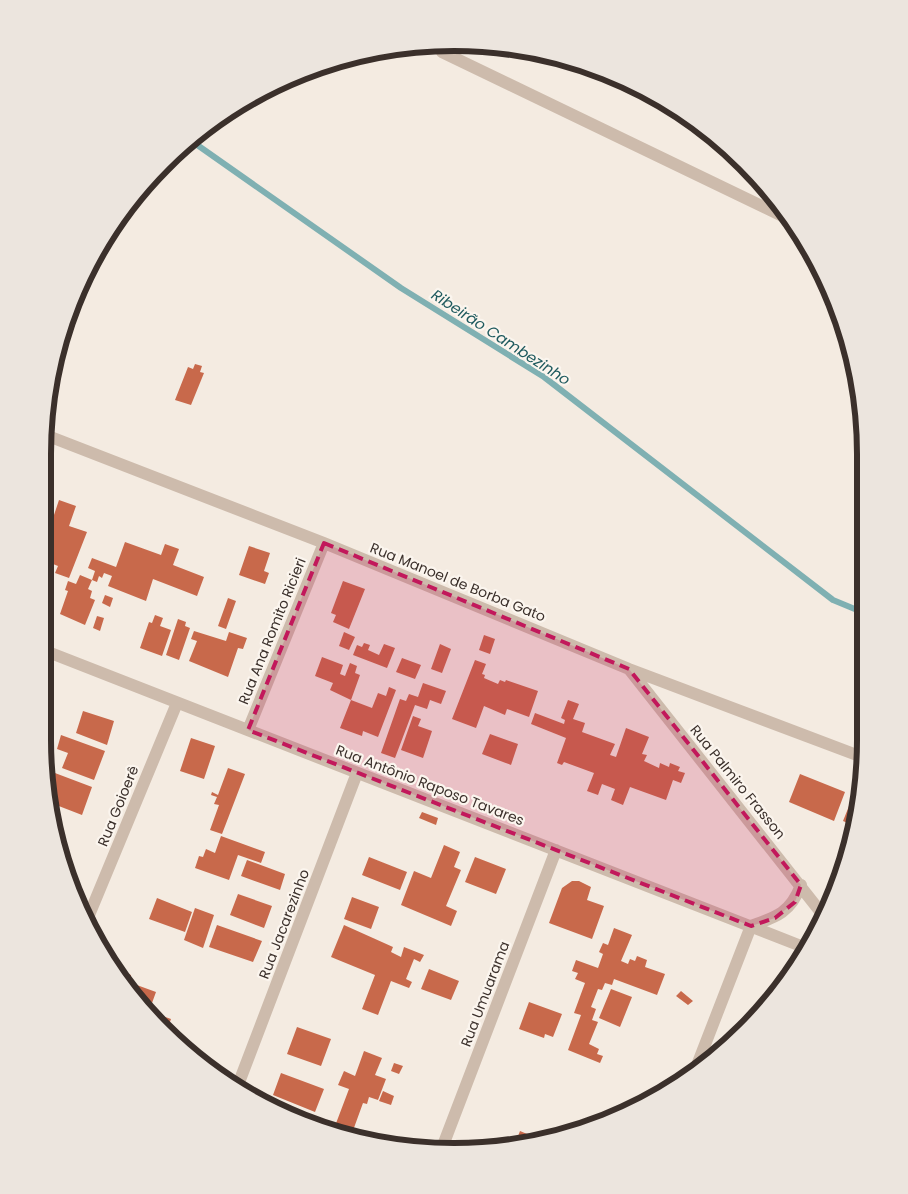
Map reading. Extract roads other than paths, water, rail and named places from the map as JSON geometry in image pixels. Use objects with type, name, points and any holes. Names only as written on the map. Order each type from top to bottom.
[{"type":"street","points":[[442,52],[777,213]]},
{"type":"street","name":"Rua Manoel de Borba Gato","points":[[52,437],[324,543],[629,669],[856,755]]},
{"type":"street","name":"Rua Ana Romito Ricieri","points":[[248,730],[324,543]]},
{"type":"street","name":"Rua Antônio Raposo Tavares","points":[[51,653],[800,946]]},
{"type":"street","name":"Rua Palmiro Frasson","points":[[629,669],[819,909]]},
{"type":"street","name":"Rua Goioerê","points":[[90,912],[177,703]]},
{"type":"street","name":"Rua Jacarezinho","points":[[240,1081],[357,773]]},
{"type":"street","name":"Rua Umuarama","points":[[444,1143],[556,850]]},
{"type":"street","points":[[699,1060],[751,926],[774,918],[795,902],[801,885]]},
{"type":"waterway","name":"Ribeirão Cambezinho","points":[[196,144],[401,288],[544,377],[833,600],[857,610]]}]
